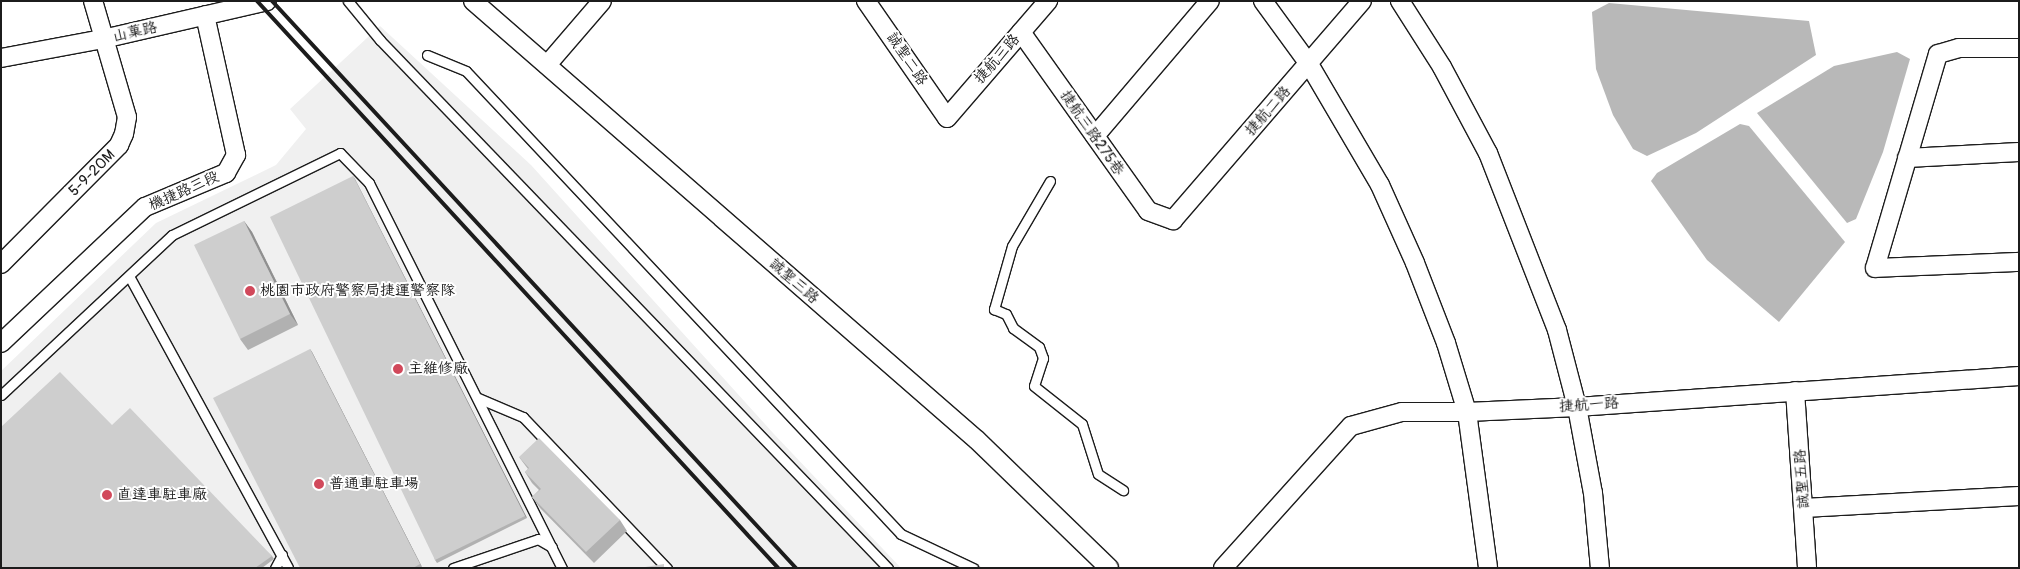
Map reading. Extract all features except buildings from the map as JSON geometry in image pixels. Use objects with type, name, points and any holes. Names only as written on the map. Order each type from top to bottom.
[{"type":"street","name":"5-9-20M","points":[[1,264],[119,145],[127,117],[93,1]]},
{"type":"street","name":"山菓路","points":[[1,58],[103,39],[206,15],[246,3],[267,1]]},
{"type":"street","name":"誠聖三路","points":[[473,1],[491,7],[547,65],[977,440],[1109,568]]},
{"type":"street","points":[[547,65],[602,1]]},
{"type":"street","name":"誠聖二路","points":[[866,1],[947,118]]},
{"type":"street","name":"捷航三路","points":[[947,118],[1048,1]]},
{"type":"street","points":[[1095,136],[1210,1]]},
{"type":"street","points":[[1263,1],[1309,64],[1380,185],[1416,263],[1446,342],[1467,412],[1488,568]]},
{"type":"street","name":"捷航二路","points":[[1173,220],[1362,1]]},
{"type":"street","points":[[1400,1],[1442,67],[1488,153],[1557,330],[1577,406],[1593,493],[1600,568]]},
{"type":"street","name":"機捷路三段","points":[[1,343],[145,207],[226,172],[236,155],[206,15]]},
{"type":"street","name":"捷航三路275巷","points":[[1021,32],[1148,211],[1173,220]]},
{"type":"street","points":[[2019,48],[1959,48],[1938,54],[1875,268],[2019,262]]},
{"type":"street","points":[[1907,158],[2019,152]]},
{"type":"street","name":"捷航一路","points":[[1223,568],[1351,426],[1402,412],[1467,412],[1577,406],[2019,376]]},
{"type":"street","name":"誠聖五路","points":[[1796,391],[1807,568]]},
{"type":"street","points":[[1804,508],[2019,496]]},
{"type":"lane","points":[[348,1],[380,40],[888,568]]},
{"type":"lane","points":[[427,55],[466,71],[901,534],[974,568]]},
{"type":"lane","points":[[1,395],[172,235],[340,153],[369,183],[562,568]]},
{"type":"lane","points":[[1050,181],[1012,246],[994,309],[1006,314],[1013,328],[1039,347],[1043,358],[1034,386],[1082,424],[1098,474],[1123,490]]},
{"type":"lane","points":[[129,276],[288,568]]},
{"type":"lane","points":[[478,398],[523,417],[667,568]]},
{"type":"lane","points":[[453,568],[538,539],[552,547]]},
{"type":"lane","points":[[274,568],[282,555]]},
{"type":"shaded area","points":[[1609,3],[1809,21],[1816,55],[1696,133],[1647,156],[1633,149],[1613,115],[1596,69],[1592,12]]},
{"type":"shaded area","points":[[380,26],[531,165],[773,433],[901,568],[1,568],[1,371],[156,223],[276,165],[306,129],[290,109]]},
{"type":"shaded area","points":[[1897,52],[1910,59],[1883,152],[1856,219],[1847,223],[1757,113],[1834,66]]},
{"type":"shaded area","points":[[1740,124],[1749,126],[1845,242],[1779,322],[1707,260],[1651,181],[1657,173]]},
{"type":"railway","points":[[257,1],[778,568]]},
{"type":"railway","points":[[272,1],[796,568]]},
{"type":"place","name":"桃園市政府警察局捷運警察隊","points":[[250,291]]},
{"type":"place","name":"主維修廠","points":[[398,369]]},
{"type":"place","name":"普通車駐車場","points":[[319,484]]},
{"type":"place","name":"直達車駐車廠","points":[[107,495]]}]
